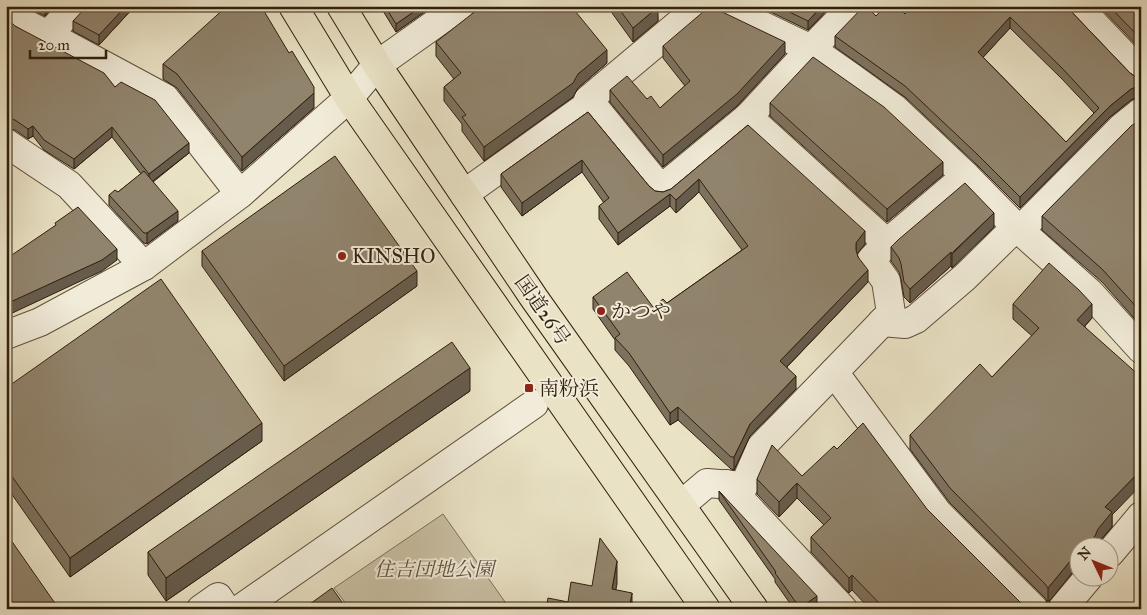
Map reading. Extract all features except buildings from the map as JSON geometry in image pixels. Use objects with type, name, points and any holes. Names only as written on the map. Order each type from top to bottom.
[{"type":"highway","name":"国道26号","points":[[293,6],[349,98],[706,609]]},
{"type":"highway","name":"国道26号","points":[[341,6],[377,66],[534,298],[754,609]]},
{"type":"street","points":[[6,6],[22,22],[48,34],[165,98],[240,194]]},
{"type":"street","points":[[48,34],[75,6]]},
{"type":"street","points":[[6,335],[40,322],[144,266],[240,194],[349,98],[377,66],[460,6]]},
{"type":"street","points":[[700,6],[588,100],[662,189],[748,118],[853,6]]},
{"type":"street","points":[[721,6],[811,49],[894,108],[966,176],[1018,229],[1090,293],[1141,349]]},
{"type":"street","points":[[1077,6],[1141,73]]},
{"type":"street","points":[[464,194],[591,103]]},
{"type":"street","points":[[882,322],[905,324],[916,319],[1018,229],[1122,128],[1141,112]]},
{"type":"street","points":[[748,118],[887,243]]},
{"type":"street","points":[[6,143],[69,185],[144,266]]},
{"type":"street","points":[[681,505],[707,483],[744,486],[761,448],[891,313],[886,281],[871,260],[887,243],[966,176]]},
{"type":"street","points":[[834,372],[938,513],[1034,609]]},
{"type":"street","points":[[240,609],[534,404]]},
{"type":"street","points":[[726,484],[843,609]]},
{"type":"street","points":[[1120,540],[1141,516]]},
{"type":"street","points":[[1062,609],[1080,588]]},
{"type":"street","points":[[201,609],[218,597],[226,609]]},
{"type":"green space","name":"住吉団地公園","points":[[443,514],[510,609],[350,609],[334,588]]},
{"type":"place","name":"KINSHO","points":[[342,256]]},
{"type":"place","name":"かつや","points":[[601,311]]},
{"type":"place","name":"南粉浜","points":[[529,388]]}]
